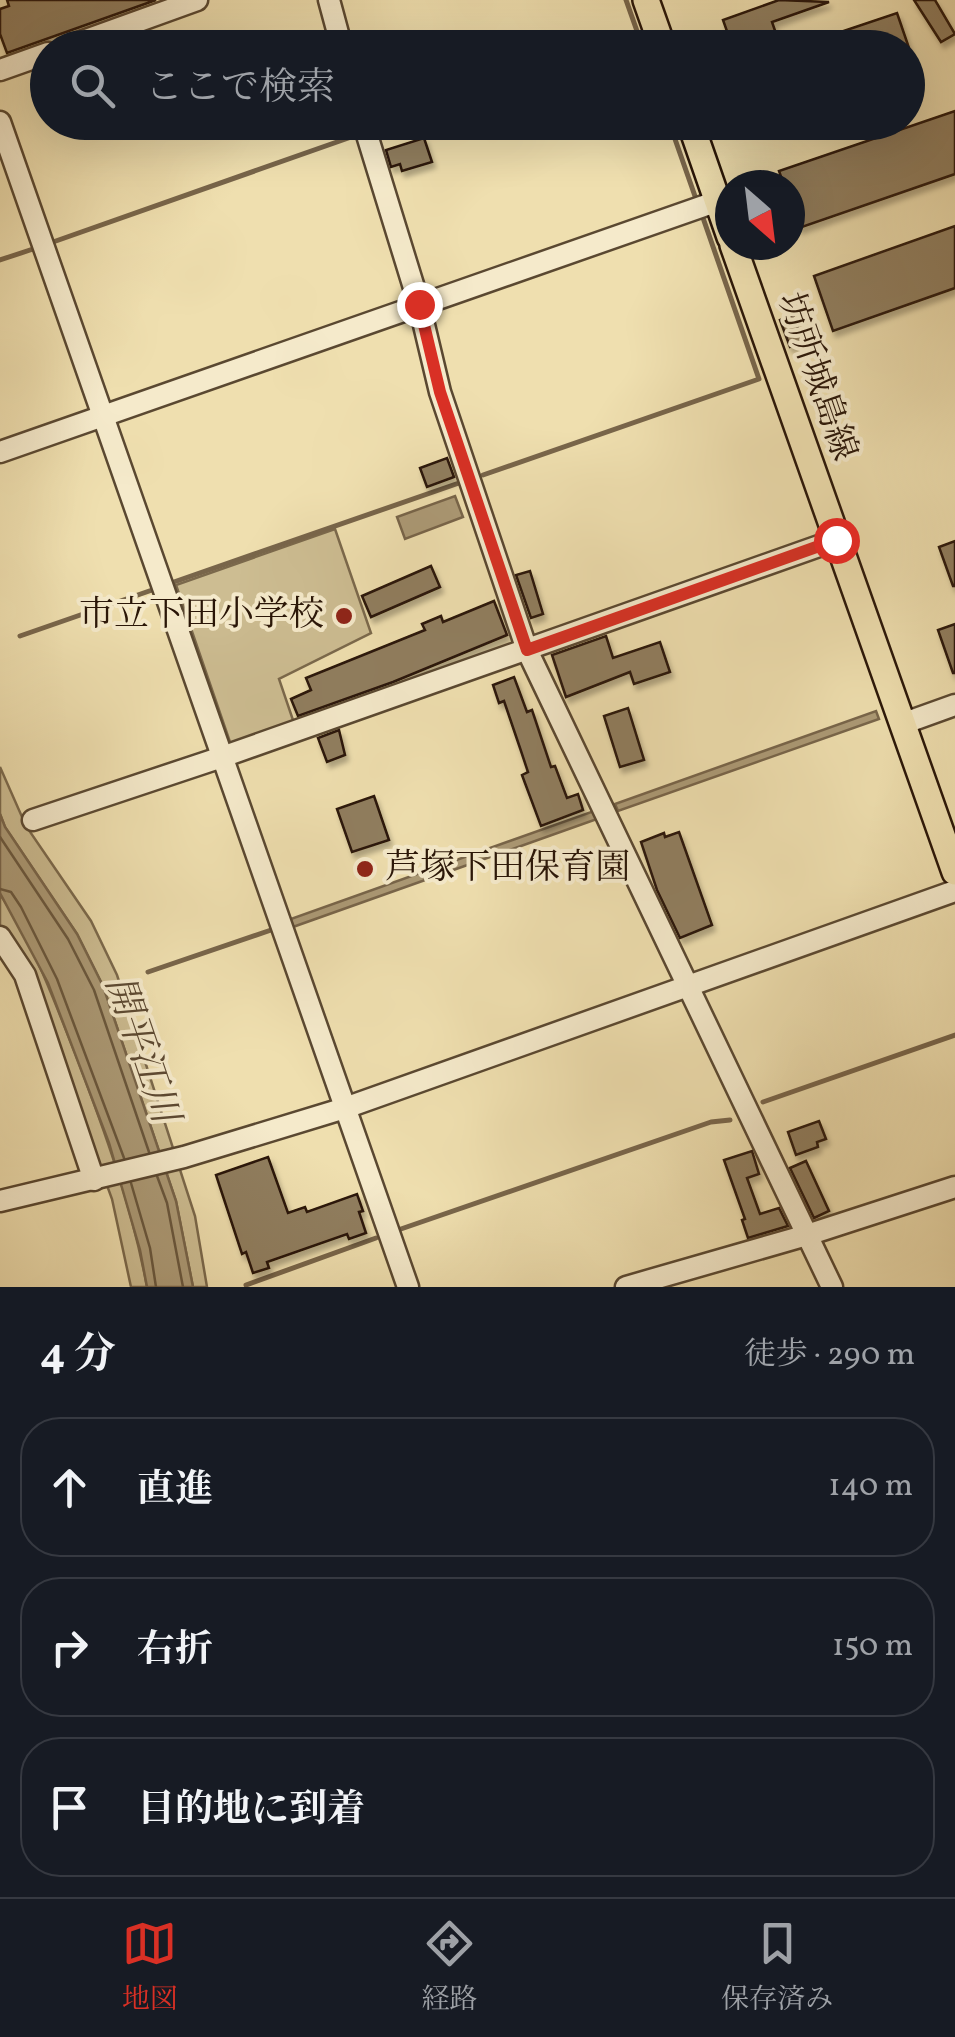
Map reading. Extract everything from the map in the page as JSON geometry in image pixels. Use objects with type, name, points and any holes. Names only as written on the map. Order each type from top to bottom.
[{"type":"main road","points":[[646,0],[657,30]]},
{"type":"main road","points":[[696,140],[715,193]]},
{"type":"main road","name":"坊所城島線","points":[[738,260],[955,872]]},
{"type":"street","points":[[114,30],[197,0]]},
{"type":"street","points":[[328,0],[337,30]]},
{"type":"street","points":[[0,70],[30,59]]},
{"type":"street","points":[[0,122],[408,1287]]},
{"type":"street","points":[[369,140],[419,304],[440,392],[527,650],[832,1287]]},
{"type":"street","points":[[0,452],[715,202]]},
{"type":"street","points":[[32,820],[836,540]]},
{"type":"street","points":[[902,724],[955,705]]},
{"type":"street","points":[[0,1201],[177,1158],[345,1108],[955,890]]},
{"type":"street","points":[[0,938],[25,976],[98,1178]]},
{"type":"street","points":[[626,1287],[955,1187]]},
{"type":"shaded area","points":[[335,529],[371,633],[279,679],[294,723],[231,745],[176,585]]},
{"type":"shaded area","points":[[0,767],[26,826],[91,921],[117,975],[195,1216],[207,1287],[193,1287],[176,1201],[103,986],[77,934],[5,827],[0,814]]},
{"type":"shaded area","points":[[0,894],[42,971],[86,1082],[125,1197],[147,1287],[131,1287],[112,1199],[29,972],[0,927]]},
{"type":"water","points":[[455,496],[463,517],[405,539],[397,517]]},
{"type":"water","points":[[876,711],[879,719],[618,811],[615,804]]},
{"type":"water","points":[[594,811],[597,819],[290,928],[288,920]]},
{"type":"water","points":[[0,814],[77,934],[103,986],[176,1201],[193,1287],[147,1287],[109,1143],[48,983],[0,893]]},
{"type":"building","points":[[7,0],[156,0],[72,30],[30,30],[30,45],[7,53],[0,34],[0,9],[9,6]]},
{"type":"building","points":[[779,0],[829,2],[772,22],[775,30],[727,30],[723,20]]},
{"type":"building","points":[[914,0],[935,0],[955,34],[941,42]]},
{"type":"building","points":[[897,13],[903,30],[847,30]]},
{"type":"building","points":[[955,111],[955,174],[805,226],[805,170],[782,170],[870,140],[925,140],[925,121]]},
{"type":"building","points":[[425,140],[432,162],[402,171],[400,164],[391,167],[386,150]]},
{"type":"building","points":[[955,226],[955,288],[833,331],[814,276]]},
{"type":"building","points":[[793,315],[803,342],[790,347],[780,320]]},
{"type":"building","points":[[447,458],[454,477],[427,487],[420,468]]},
{"type":"building","points":[[955,541],[955,586],[953,586],[939,547]]},
{"type":"building","points":[[431,566],[440,587],[371,617],[362,596]]},
{"type":"building","points":[[530,571],[543,614],[531,618],[516,575]]},
{"type":"building","points":[[494,601],[507,635],[298,716],[291,699],[311,690],[306,678],[425,630],[422,624],[441,616],[443,622]]},
{"type":"building","points":[[955,624],[955,673],[953,673],[938,630]]},
{"type":"building","points":[[606,636],[613,658],[660,642],[670,672],[634,684],[630,672],[566,697],[552,655]]},
{"type":"building","points":[[514,677],[527,712],[532,710],[551,767],[555,766],[567,798],[578,794],[583,810],[541,826],[522,775],[528,772],[504,701],[499,703],[493,685]]},
{"type":"building","points":[[628,708],[644,760],[620,767],[604,716]]},
{"type":"building","points":[[339,730],[345,755],[327,762],[318,738]]},
{"type":"building","points":[[374,796],[389,840],[352,852],[337,809]]},
{"type":"building","points":[[679,832],[712,925],[680,938],[657,890],[641,842]]},
{"type":"building","points":[[819,1121],[826,1139],[817,1142],[818,1147],[796,1155],[788,1132]]},
{"type":"building","points":[[752,1151],[759,1174],[747,1178],[760,1214],[779,1208],[788,1226],[748,1238],[724,1160]]},
{"type":"building","points":[[268,1157],[288,1213],[305,1207],[307,1212],[357,1194],[366,1233],[349,1239],[347,1234],[267,1262],[269,1268],[253,1273],[246,1252],[242,1254],[216,1175]]},
{"type":"building","points":[[806,1161],[829,1211],[814,1218],[790,1168]]},
{"type":"waterway","points":[[626,0],[637,30]]},
{"type":"waterway","points":[[53,242],[343,140]]},
{"type":"waterway","points":[[675,140],[696,199]]},
{"type":"waterway","points":[[483,475],[759,379],[702,215]]},
{"type":"waterway","points":[[0,260],[33,249]]},
{"type":"waterway","points":[[171,583],[459,483]]},
{"type":"waterway","points":[[20,636],[155,589]]},
{"type":"waterway","name":"開平江川","points":[[148,972],[274,929]]},
{"type":"waterway","points":[[763,1102],[955,1035]]},
{"type":"waterway","points":[[398,1230],[711,1122],[730,1120]]},
{"type":"waterway","points":[[246,1285],[376,1238]]},
{"type":"place","name":"市立下田小学校","points":[[344,616]]},
{"type":"place","name":"芦塚下田保育園","points":[[365,869]]},
{"type":"route","points":[[419,304],[440,392],[527,650],[836,540]]}]
